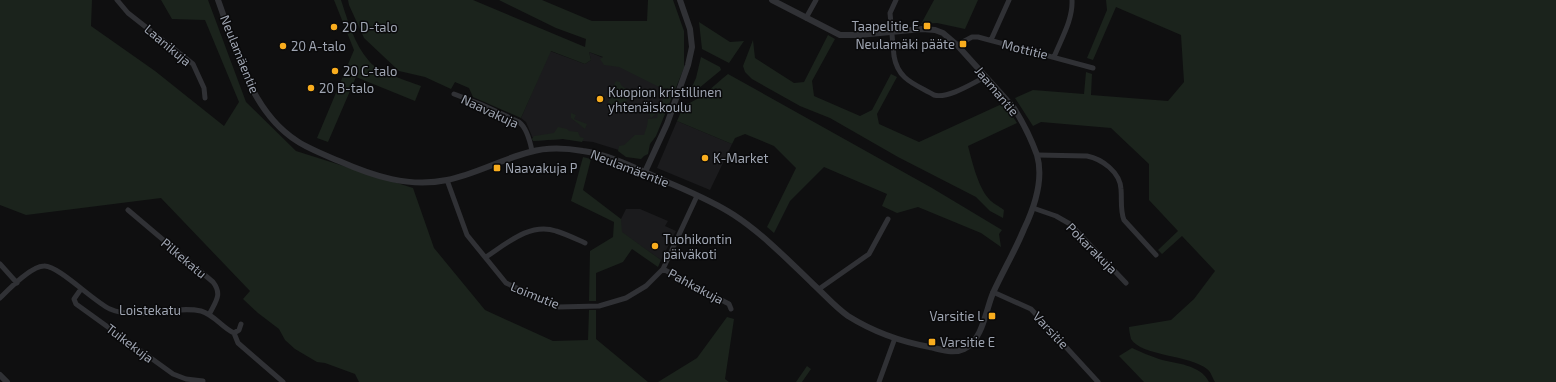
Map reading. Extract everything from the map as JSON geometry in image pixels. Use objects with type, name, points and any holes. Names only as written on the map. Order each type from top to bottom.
[{"type":"street","name":"Laanikuja","points":[[117,0],[128,13],[192,64],[204,88],[205,98]]},
{"type":"street","name":"Neulamäentie","points":[[218,0],[248,79],[264,109],[282,130],[298,142],[328,157],[362,171],[404,182],[446,180],[532,151],[558,148],[585,151],[645,172],[730,212],[748,224],[818,289],[832,304],[846,315],[859,322],[895,338],[921,346],[948,351],[956,351],[968,347]]},
{"type":"street","points":[[645,172],[667,124],[688,65],[692,47],[690,29],[680,0]]},
{"type":"street","name":"Jaamantie","points":[[772,0],[840,35],[922,29],[934,30],[942,33],[957,44],[1014,108],[1037,155],[1038,182],[1033,208],[1023,232],[993,292],[981,328],[968,347]]},
{"type":"street","points":[[806,18],[816,0]]},
{"type":"street","points":[[896,0],[890,13],[894,56],[900,73],[907,80],[940,97],[985,77]]},
{"type":"street","points":[[991,40],[1009,0]]},
{"type":"street","points":[[1054,56],[1069,21],[1072,0]]},
{"type":"street","name":"Mottitie","points":[[957,44],[972,37],[978,37],[1054,56],[1093,68]]},
{"type":"street","name":"Naavakuja","points":[[454,94],[480,104],[522,124],[527,134],[532,151]]},
{"type":"street","points":[[1037,155],[1087,156],[1094,157],[1107,165],[1120,184],[1122,213],[1124,220],[1156,255]]},
{"type":"street","name":"Loimutie","points":[[446,180],[467,235],[506,283],[558,307],[599,306],[626,298],[646,286],[663,269],[697,196]]},
{"type":"street","name":"Pokarakuja","points":[[1033,208],[1056,216],[1070,224],[1126,283]]},
{"type":"street","name":"Pilkekatu","points":[[128,210],[213,282],[218,293],[209,315]]},
{"type":"street","points":[[818,289],[869,254],[888,219]]},
{"type":"street","points":[[486,257],[524,233],[537,229],[555,230],[586,243]]},
{"type":"street","points":[[0,264],[16,283]]},
{"type":"street","name":"Loistekatu","points":[[0,298],[16,283],[37,268],[44,266],[54,269],[101,305],[119,312],[129,313],[184,310],[201,311],[214,318],[234,333],[238,343],[283,382]]},
{"type":"street","name":"Pahkakuja","points":[[663,269],[730,306]]},
{"type":"street","name":"Tuikekuja","points":[[81,289],[74,299],[76,304],[173,374],[186,379],[202,381]]},
{"type":"street","name":"Varsitie","points":[[993,292],[1031,309],[1098,382]]},
{"type":"street","points":[[234,333],[239,330],[241,324]]},
{"type":"street","points":[[879,382],[895,338]]},
{"type":"street","points":[[0,375],[7,382]]},
{"type":"shaded area","points":[[0,0],[92,0],[91,26],[155,71],[224,126],[239,102],[205,20],[172,19],[161,0],[208,0],[246,102],[296,151],[413,188],[434,248],[485,310],[553,341],[588,340],[589,310],[596,310],[596,339],[648,382],[359,382],[355,374],[325,363],[317,362],[295,349],[285,340],[279,329],[243,299],[250,291],[161,198],[26,215],[0,205]]},
{"type":"shaded area","points":[[334,0],[341,0],[355,40],[373,65],[393,76],[421,86],[415,101],[356,77],[328,142],[317,138],[354,50]]},
{"type":"shaded area","points":[[348,0],[473,0],[585,47],[586,39],[556,28],[499,0],[542,0],[592,21],[647,21],[648,0],[673,0],[684,31],[684,68],[656,136],[650,144],[648,154],[641,159],[626,157],[618,151],[619,146],[624,145],[635,135],[644,135],[648,119],[657,118],[659,106],[664,98],[665,92],[661,88],[619,67],[604,65],[600,59],[603,57],[589,52],[591,60],[585,64],[551,51],[521,118],[473,97],[469,88],[455,82],[451,89],[425,77],[399,71],[364,38]]},
{"type":"shaded area","points":[[934,0],[978,0],[965,29],[937,23],[921,24]]},
{"type":"shaded area","points":[[1106,0],[1556,0],[1556,382],[1215,382],[1208,370],[1199,364],[1145,349],[1136,345],[1131,339],[1129,327],[1171,320],[1194,299],[1215,271],[1182,236],[1162,254],[1158,250],[1178,231],[1149,200],[1149,164],[1111,128],[1041,122],[1033,126],[1015,98],[1033,90],[1084,94],[1086,72],[1092,74],[1091,95],[1168,101],[1184,82],[1181,35],[1116,7],[1093,60],[1087,58],[1107,10]]},
{"type":"shaded area","points":[[699,22],[730,42],[744,41],[729,63],[702,49]]},
{"type":"shaded area","points":[[828,35],[835,39],[812,81],[814,96],[860,116],[872,110],[891,74],[897,77],[877,114],[879,124],[919,142],[1004,103],[1017,123],[968,146],[976,174],[982,188],[990,200],[1004,210],[1003,218],[990,211],[976,197],[898,157],[830,118],[800,106],[752,79],[745,72],[743,66],[753,40],[755,58],[794,83],[804,82]]},
{"type":"shaded area","name":"Kuopion kristillinen yhtenäiskoulu","points":[[550,51],[585,64],[591,60],[589,52],[650,77],[674,90],[653,140],[622,151],[593,142],[563,139],[534,141],[526,122],[521,118]]},
{"type":"shaded area","points":[[701,57],[720,67],[721,70],[687,98],[696,78]]},
{"type":"shaded area","points":[[728,74],[932,188],[1002,230],[999,234],[1001,247],[981,233],[918,207],[897,213],[882,206],[887,194],[824,167],[790,201],[774,233],[767,227],[796,168],[774,146],[745,134],[735,138],[732,144],[677,121],[684,105],[702,96]]},
{"type":"shaded area","points":[[616,81],[620,82],[621,85],[630,92],[625,104],[622,102],[616,105],[611,105],[608,103],[611,96],[609,94]]},
{"type":"shaded area","points":[[651,107],[654,107],[657,113],[651,118],[648,112]]},
{"type":"shaded area","points":[[571,113],[576,115],[574,119],[587,124],[585,129],[571,118]]},
{"type":"shaded area","points":[[677,121],[732,144],[710,190],[657,168]]},
{"type":"shaded area","points":[[558,127],[569,131],[578,132],[580,137],[584,138],[582,142],[563,139],[533,141],[532,139],[534,136],[554,133]]},
{"type":"shaded area","points":[[583,157],[591,159],[583,190],[621,219],[622,232],[661,260],[658,267],[632,249],[623,262],[596,273],[596,301],[589,301],[590,251],[613,237],[614,222],[571,201]]},
{"type":"shaded area","name":"Tuohikontin päiväkoti","points":[[626,209],[640,209],[668,221],[665,226],[676,231],[661,260],[621,232],[621,219]]},
{"type":"shaded area","points":[[727,317],[734,319],[725,379],[729,382],[658,382],[697,358]]},
{"type":"shaded area","points":[[1132,348],[1159,359],[1194,368],[1205,376],[1209,382],[1144,382],[1119,356]]},
{"type":"shaded area","points":[[807,366],[811,369],[802,382],[796,382]]},
{"type":"place","name":"Taapelitie E","points":[[927,26]]},
{"type":"place","name":"20 D-talo","points":[[334,27]]},
{"type":"place","name":"Neulamäki pääte","points":[[963,44]]},
{"type":"place","name":"20 A-talo","points":[[283,46]]},
{"type":"place","name":"20 C-talo","points":[[335,71]]},
{"type":"place","name":"20 B-talo","points":[[311,88]]},
{"type":"place","name":"Kuopion kristillinen yhtenäiskoulu","points":[[600,99]]},
{"type":"place","name":"K-Market","points":[[705,158]]},
{"type":"place","name":"Naavakuja P","points":[[497,168]]},
{"type":"place","name":"Tuohikontin päiväkoti","points":[[655,246]]},
{"type":"place","name":"Varsitie L","points":[[992,316]]},
{"type":"place","name":"Varsitie E","points":[[932,342]]}]
